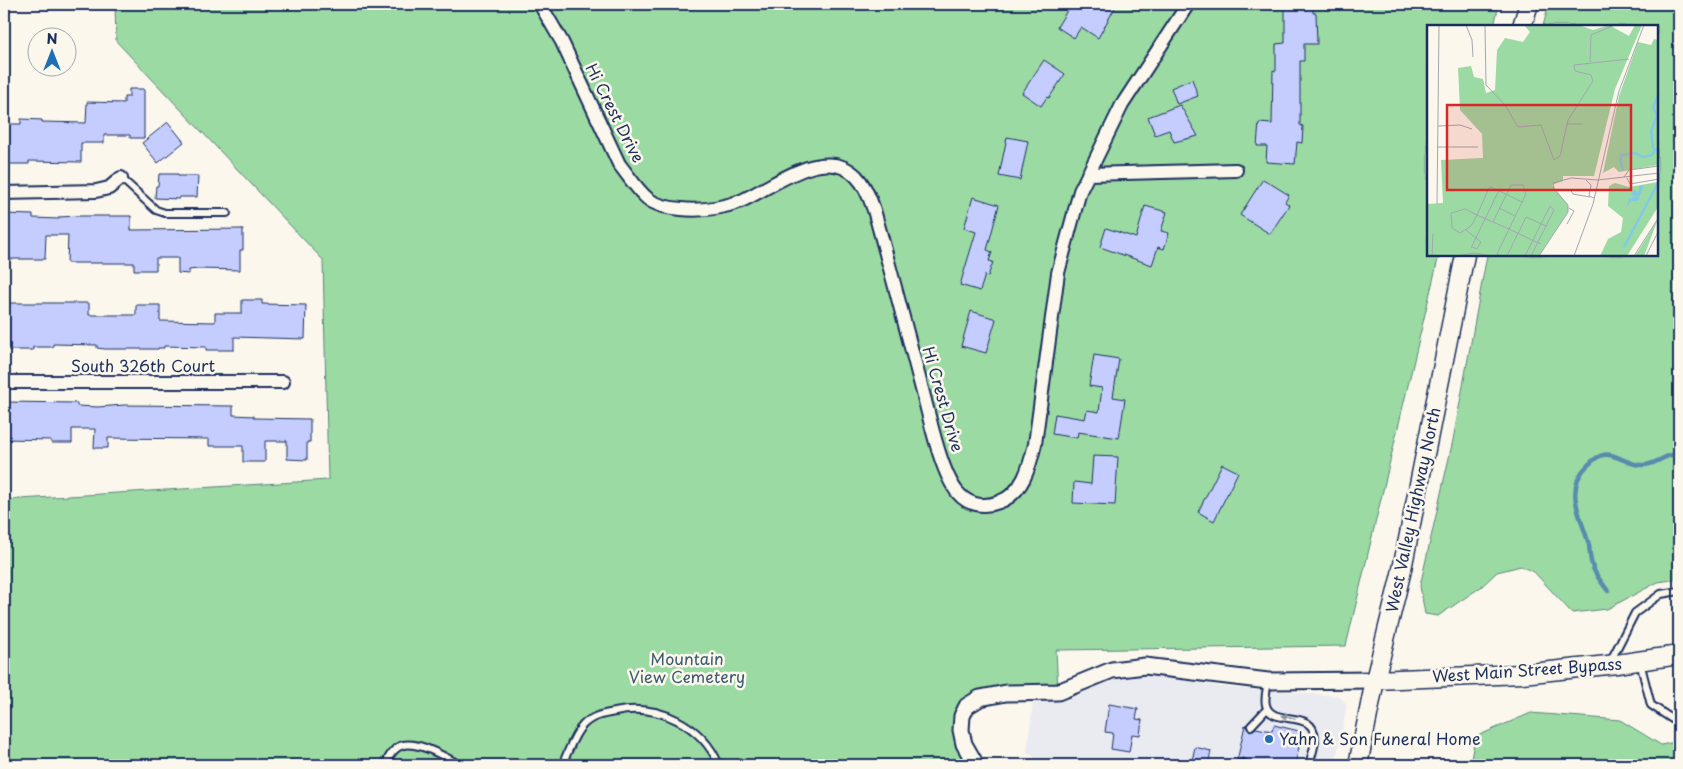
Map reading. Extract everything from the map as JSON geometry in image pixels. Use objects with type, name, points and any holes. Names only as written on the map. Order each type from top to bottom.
[{"type":"main road","points":[[1522,25],[1528,4]]},
{"type":"main road","name":"West Valley Highway North","points":[[1358,765],[1375,680],[1401,574],[1465,256]]},
{"type":"main road","name":"West Main Street Bypass","points":[[1375,680],[1522,674],[1679,655]]},
{"type":"street","name":"Hi Crest Drive","points":[[540,4],[562,42],[619,164],[648,199],[660,206],[700,210],[724,206],[741,200],[784,178],[825,164],[841,166],[857,177],[867,192],[874,210],[932,427],[947,474],[957,492],[963,498],[976,504],[988,505],[1009,498],[1022,482],[1030,467],[1035,444],[1058,274],[1073,212],[1088,174],[1122,105],[1188,4]]},
{"type":"street","points":[[1088,174],[1236,170]]},
{"type":"street","points":[[4,192],[96,191],[109,188],[120,178]]},
{"type":"street","name":"South 326th Court","points":[[4,382],[283,382]]},
{"type":"street","points":[[976,765],[964,744],[961,730],[962,716],[967,706],[980,698],[1006,693],[1058,692],[1112,670],[1129,667],[1155,667],[1268,681],[1375,680]]},
{"type":"lane","points":[[120,178],[156,210],[165,213],[227,213]]},
{"type":"lane","points":[[1608,665],[1635,612],[1661,594],[1679,591]]},
{"type":"lane","points":[[1640,661],[1651,705],[1672,719],[1679,717]]},
{"type":"lane","points":[[1268,681],[1265,702],[1267,709],[1272,714],[1304,721],[1311,725],[1315,741],[1309,765]]},
{"type":"lane","points":[[1251,726],[1267,709]]},
{"type":"lane","points":[[562,765],[579,730],[589,720],[596,716],[636,710],[658,712],[672,717],[701,738],[719,765]]},
{"type":"lane","points":[[385,765],[395,750],[403,745],[427,748],[462,765]]},
{"type":"shaded area","points":[[1131,675],[1166,677],[1222,687],[1339,696],[1347,705],[1335,765],[1044,765],[1027,752],[1033,703],[1065,700],[1092,687]]},
{"type":"green space","name":"Mountain View Cemetery","points":[[115,4],[1499,4],[1494,25],[1427,25],[1427,256],[1439,256],[1346,646],[1056,650],[1058,692],[980,698],[962,716],[976,765],[4,765],[4,500],[328,480],[323,260],[116,41]]},
{"type":"green space","points":[[1549,4],[1679,4],[1679,579],[1658,582],[1607,609],[1572,613],[1535,573],[1521,566],[1497,572],[1481,587],[1438,616],[1425,614],[1420,586],[1453,440],[1487,256],[1658,256],[1658,25],[1543,25]]},
{"type":"green space","points":[[1531,713],[1620,720],[1661,745],[1679,741],[1679,765],[1470,765],[1475,737]]},
{"type":"building","points":[[1071,4],[1117,4],[1098,38],[1081,27],[1074,38],[1057,27]]},
{"type":"building","points":[[1285,4],[1313,4],[1313,13],[1316,13],[1317,44],[1304,44],[1304,61],[1300,61],[1300,125],[1303,126],[1302,143],[1297,142],[1295,164],[1266,162],[1267,146],[1257,146],[1259,123],[1272,124],[1273,70],[1276,71],[1276,44],[1285,43]]},
{"type":"building","points":[[1044,60],[1065,74],[1049,98],[1047,97],[1041,106],[1022,93]]},
{"type":"building","points":[[1192,79],[1198,96],[1177,104],[1171,88]]},
{"type":"building","points":[[129,89],[144,89],[144,138],[130,138],[130,135],[104,135],[104,143],[81,143],[81,162],[29,161],[29,164],[4,164],[4,124],[21,124],[21,119],[42,120],[42,122],[86,123],[87,102],[124,103],[124,97],[129,97]]},
{"type":"building","points":[[1180,105],[1198,136],[1174,142],[1169,130],[1155,135],[1148,117]]},
{"type":"building","points":[[168,122],[184,142],[158,163],[142,143]]},
{"type":"building","points":[[1007,137],[1028,141],[1020,180],[999,176]]},
{"type":"building","points":[[159,174],[198,176],[197,197],[180,197],[179,199],[155,198]]},
{"type":"building","points":[[1263,179],[1289,195],[1285,202],[1289,205],[1270,234],[1240,215]]},
{"type":"building","points":[[973,197],[999,205],[987,250],[992,252],[989,261],[993,262],[988,276],[985,275],[980,291],[960,285],[976,232],[964,228]]},
{"type":"building","points":[[1145,206],[1167,212],[1161,231],[1169,233],[1164,249],[1158,247],[1152,265],[1100,247],[1106,228],[1136,238]]},
{"type":"building","points":[[4,214],[33,215],[33,218],[59,219],[59,217],[77,216],[131,216],[131,230],[243,229],[243,250],[240,250],[240,270],[198,269],[189,270],[189,274],[178,273],[178,258],[156,258],[156,270],[134,270],[134,263],[67,263],[68,235],[46,235],[45,259],[4,259]]},
{"type":"building","points":[[242,300],[262,300],[262,304],[306,305],[305,339],[234,337],[234,350],[206,350],[206,347],[164,346],[164,348],[158,349],[105,349],[97,348],[97,345],[53,344],[53,347],[33,347],[33,350],[4,350],[4,303],[89,303],[89,315],[136,315],[136,305],[160,305],[160,321],[215,322],[215,313],[242,313]]},
{"type":"building","points":[[971,311],[996,319],[986,353],[961,346]]},
{"type":"building","points":[[1094,355],[1119,359],[1113,397],[1125,399],[1119,438],[1078,432],[1077,438],[1052,434],[1055,414],[1085,419],[1087,410],[1099,412],[1102,388],[1089,386]]},
{"type":"building","points":[[4,402],[77,403],[77,406],[98,407],[124,405],[233,406],[233,415],[254,416],[254,418],[310,419],[310,442],[307,442],[307,460],[287,459],[287,441],[265,441],[265,462],[243,462],[243,446],[209,446],[209,439],[108,438],[108,448],[94,448],[95,429],[72,429],[72,443],[51,443],[51,440],[4,439]]},
{"type":"building","points":[[1093,456],[1118,457],[1115,505],[1073,503],[1074,482],[1091,484]]},
{"type":"building","points":[[1222,464],[1238,472],[1214,521],[1198,512]]},
{"type":"building","points":[[1109,704],[1138,709],[1136,719],[1142,720],[1140,735],[1132,734],[1129,752],[1111,749],[1113,733],[1105,732]]},
{"type":"building","name":"Yahn & Son Funeral Home","points":[[1245,725],[1250,731],[1256,728],[1272,731],[1274,725],[1299,731],[1296,746],[1299,747],[1295,765],[1254,765],[1248,764],[1247,760],[1243,758],[1237,761]]},
{"type":"building","points":[[1195,747],[1211,751],[1208,765],[1191,765]]},
{"type":"waterway","points":[[1608,591],[1594,571],[1589,545],[1576,504],[1576,485],[1580,475],[1592,461],[1603,455],[1612,455],[1638,465],[1643,465],[1653,463],[1669,455],[1679,454]]},
{"type":"place","name":"Yahn & Son Funeral Home","points":[[1269,739]]}]
